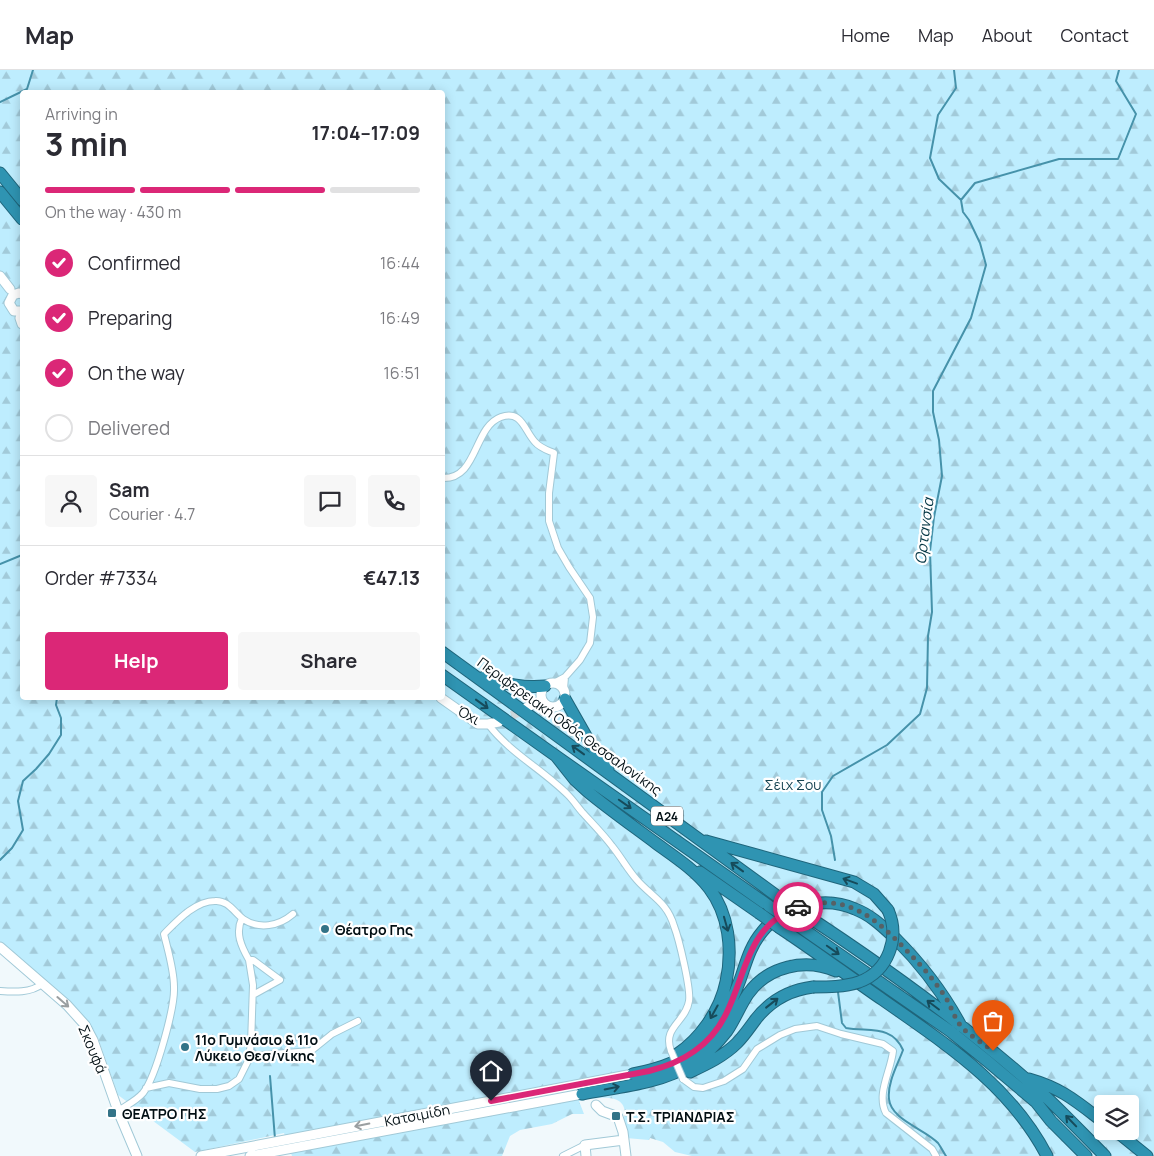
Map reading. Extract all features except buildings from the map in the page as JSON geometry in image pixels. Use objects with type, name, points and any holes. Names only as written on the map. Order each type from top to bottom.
[{"type":"highway","points":[[0,173],[20,198]]},
{"type":"highway","points":[[0,192],[20,217]]},
{"type":"highway","name":"Περιφερειακή Οδός Θεσσαλονίκης","points":[[445,654],[777,896],[870,957],[961,1026],[1024,1077],[1104,1156]]},
{"type":"highway","points":[[471,672],[504,684],[547,688]]},
{"type":"highway","name":"Α24","points":[[445,677],[769,906],[950,1031],[1036,1102],[1051,1121],[1086,1156]]},
{"type":"highway","points":[[564,694],[590,742],[614,777]]},
{"type":"highway","points":[[556,756],[575,780],[604,805],[677,858],[701,872],[819,954],[984,1075],[1024,1119],[1034,1132],[1047,1156]]},
{"type":"highway","points":[[582,1094],[671,1078],[714,1060],[739,1041],[762,1012],[776,1000],[792,992],[812,987],[849,985],[866,979],[876,971],[887,957],[893,940],[893,926],[888,910],[874,894],[854,882],[697,838]]},
{"type":"highway","points":[[633,1074],[666,1061],[690,1044],[713,1014],[722,995],[727,976],[729,938],[719,906],[708,887],[677,858]]},
{"type":"highway","points":[[633,1074],[672,1064],[689,1056],[704,1043],[726,1015],[751,950],[761,933],[783,914],[798,907],[814,904],[830,903],[843,905],[858,910],[880,924],[934,981],[946,998],[961,1026]]},
{"type":"highway","points":[[642,1082],[682,1070],[708,1052],[728,1030],[752,989],[774,972],[792,966],[811,964],[833,969],[847,975]]},
{"type":"highway","points":[[984,1075],[998,1081],[1051,1121]]},
{"type":"highway","points":[[1024,1077],[1056,1088],[1070,1096],[1094,1115]]},
{"type":"highway","points":[[1127,1140],[1147,1156]]},
{"type":"main road","points":[[0,276],[16,293],[10,306],[20,315]]},
{"type":"main road","points":[[526,708],[535,703],[547,688],[561,686],[564,694],[558,707],[554,708],[535,703]]},
{"type":"main road","points":[[546,705],[543,702],[547,688]]},
{"type":"main road","name":"Όχι","points":[[444,700],[478,724],[499,722]]},
{"type":"main road","name":"Σκουφά","points":[[0,947],[67,1005],[85,1025],[93,1040],[118,1111],[136,1154]]},
{"type":"main road","name":"Κατσιμίδη","points":[[202,1156],[633,1074]]},
{"type":"main road","name":"Κατσιμίδη","points":[[250,1156],[582,1094]]},
{"type":"main road","points":[[596,1105],[598,1109],[618,1118],[626,1156]]},
{"type":"main road","points":[[586,1156],[585,1145],[624,1140]]},
{"type":"street","points":[[445,478],[450,478],[469,464],[483,434],[492,422],[502,417],[512,416],[521,420],[533,440],[542,448],[554,454],[549,493],[548,521],[558,548],[590,598],[593,617],[590,643],[580,660],[565,677],[547,688]]},
{"type":"street","points":[[564,694],[565,677]]},
{"type":"street","points":[[488,724],[499,739],[567,794],[602,832],[638,881],[660,900],[674,925],[689,1001],[683,1015],[669,1036],[668,1045],[683,1078],[694,1087],[703,1088],[724,1081],[743,1069],[757,1049],[780,1035],[795,1029],[817,1026],[883,1044],[893,1051],[882,1096],[882,1106],[886,1113],[932,1149],[936,1156]]},
{"type":"street","points":[[567,794],[575,780]]},
{"type":"street","points":[[118,1111],[139,1098],[146,1088],[157,1063],[173,1000],[174,987],[164,934],[193,909],[215,901],[224,903],[242,918],[256,924],[269,925],[283,921],[293,914]]},
{"type":"street","points":[[146,1088],[166,1084],[208,1089],[226,1087],[234,1084],[240,1078],[249,1056],[253,995],[249,960],[240,940],[239,925],[242,918]]},
{"type":"street","points":[[249,960],[254,961],[280,980],[253,995]]},
{"type":"street","points":[[0,991],[27,991],[37,988],[42,984]]},
{"type":"street","points":[[249,1056],[311,1051],[332,1034],[358,1021]]},
{"type":"street","points":[[563,1156],[585,1145]]},
{"type":"green space","name":"Σέιχ Σου","points":[[0,70],[1154,70],[1154,1156],[692,1156],[675,1152],[663,1142],[650,1138],[649,1140],[626,1138],[623,1124],[624,1106],[614,1099],[607,1098],[579,1101],[584,1114],[572,1114],[552,1124],[520,1130],[510,1136],[502,1156],[292,1156],[284,1133],[195,1152],[118,1095],[98,1038],[84,1018],[0,944]]},
{"type":"waterway","points":[[25,90],[27,89],[33,70]]},
{"type":"waterway","name":"Ορτανσία","points":[[954,70],[956,88],[938,115],[930,158],[939,179],[961,200]]},
{"type":"waterway","name":"Ορτανσία","points":[[835,860],[831,836],[822,810],[822,792],[833,776],[887,745],[920,714],[927,688],[928,636],[932,612],[930,551],[942,476],[939,440],[933,412],[933,391],[971,318],[986,265],[980,243],[963,212],[961,200],[975,183],[1059,159],[1118,159],[1136,114],[1116,81],[1119,70]]},
{"type":"waterway","points":[[0,102],[20,92]]},
{"type":"waterway","points":[[0,564],[20,556]]},
{"type":"waterway","points":[[0,860],[12,848],[23,830],[18,801],[23,781],[49,754],[61,735],[61,718],[56,705],[57,700]]},
{"type":"waterway","name":"Ορτανσία","points":[[838,992],[842,1023],[846,1028],[879,1031],[893,1037],[898,1042],[903,1050],[890,1087],[889,1099],[891,1106],[902,1118],[938,1143],[946,1156]]},
{"type":"waterway","points":[[270,1076],[275,1139]]},
{"type":"tunnel","points":[[500,722],[526,708]]},
{"type":"way so far","points":[[798,907],[820,903],[839,904],[858,910],[880,924],[934,981],[946,998],[961,1026],[993,1051]]},
{"type":"place","name":"Θέατρο Γης","points":[[325,929]]},
{"type":"place","name":"11ο Γυμνάσιο & 11ο Λύκειο Θεσ/νίκης","points":[[185,1047]]},
{"type":"place","name":"ΘΕΑΤΡΟ ΓΗΣ","points":[[112,1113]]},
{"type":"place","name":"Τ.Σ. ΤΡΙΑΝΔΡΙΑΣ","points":[[616,1116]]},
{"type":"route","points":[[491,1101],[649,1071],[678,1062],[689,1056],[713,1034],[726,1015],[755,941],[774,920],[798,907]]}]
